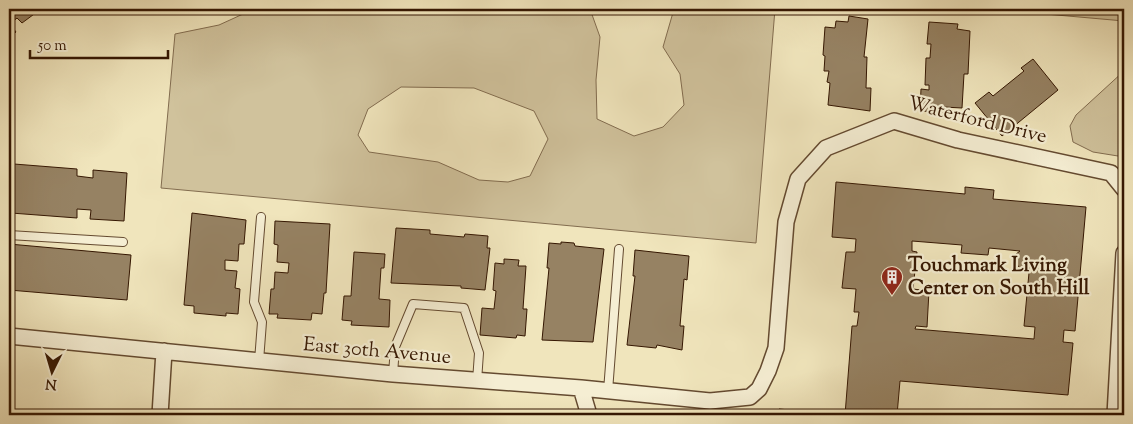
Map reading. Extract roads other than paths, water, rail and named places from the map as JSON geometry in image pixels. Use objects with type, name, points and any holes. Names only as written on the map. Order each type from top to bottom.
[{"type":"street","name":"Waterford Drive","points":[[740,396],[750,396],[759,389],[776,348],[786,222],[798,179],[826,148],[894,121],[958,140],[1111,173],[1124,188]]},
{"type":"street","points":[[1115,415],[1124,253]]},
{"type":"street","name":"East 30th Avenue","points":[[9,336],[393,374],[581,388],[710,401],[740,396]]},
{"type":"street","points":[[160,415],[164,351]]},
{"type":"street","points":[[581,388],[589,415]]},
{"type":"lane","points":[[259,361],[262,322],[254,302],[262,217]]},
{"type":"lane","points":[[9,235],[123,242]]},
{"type":"lane","points":[[608,392],[619,249]]},
{"type":"lane","points":[[393,374],[395,347],[413,304],[464,308],[478,353],[476,381]]},
{"type":"place","name":"Touchmark Living Center on South Hill","points":[[892,296]]}]
